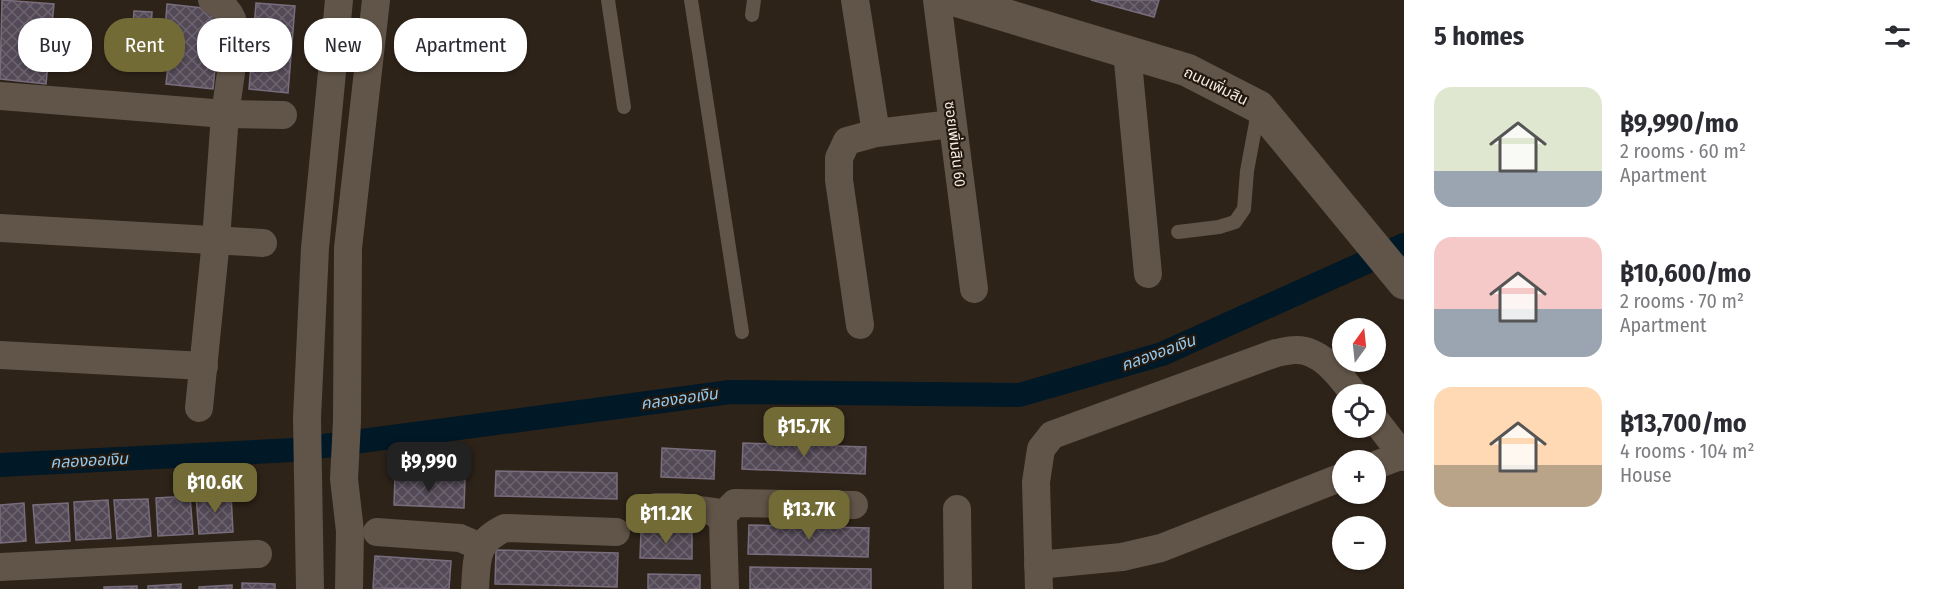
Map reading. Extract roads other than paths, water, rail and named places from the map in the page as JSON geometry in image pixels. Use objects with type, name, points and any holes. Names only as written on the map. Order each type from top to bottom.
[{"type":"street","points":[[199,408],[234,37],[232,19],[224,6],[212,0]]},
{"type":"street","points":[[310,589],[307,418],[315,248],[339,0]]},
{"type":"street","points":[[349,589],[350,531],[344,479],[347,421],[348,248],[376,0]]},
{"type":"street","points":[[855,0],[876,133]]},
{"type":"street","name":"ซอยเพิ่มสิน 60","points":[[938,0],[974,289]]},
{"type":"street","name":"ถนนเพิ่มสิน","points":[[955,0],[1187,70],[1259,106],[1404,283]]},
{"type":"street","points":[[1127,51],[1148,273]]},
{"type":"street","points":[[0,96],[225,114],[283,115]]},
{"type":"street","points":[[860,325],[839,180],[839,159],[847,141],[876,133],[952,124]]},
{"type":"street","points":[[0,228],[263,243]]},
{"type":"street","points":[[1332,481],[1161,548],[1038,577],[1036,482],[1041,449],[1052,435],[1276,352],[1297,349],[1317,356],[1346,384]]},
{"type":"street","points":[[0,356],[204,366]]},
{"type":"street","points":[[1386,434],[1403,456],[1386,462]]},
{"type":"street","points":[[720,518],[735,503],[854,504]]},
{"type":"street","points":[[656,507],[679,507],[714,512],[723,521],[725,589]]},
{"type":"street","points":[[957,509],[958,589]]},
{"type":"street","points":[[475,589],[481,547],[490,535],[506,528],[616,532]]},
{"type":"street","points":[[377,532],[460,538],[481,547]]},
{"type":"street","points":[[0,567],[258,554]]},
{"type":"lane","points":[[608,0],[624,106]]},
{"type":"lane","points":[[691,0],[742,332]]},
{"type":"lane","points":[[752,15],[754,0]]},
{"type":"lane","points":[[1178,231],[1219,227],[1236,222],[1244,209],[1247,171],[1259,106]]},
{"type":"waterway","name":"คลองออเงิน","points":[[0,465],[294,450],[730,392],[1019,395],[1162,354],[1404,245]]}]
